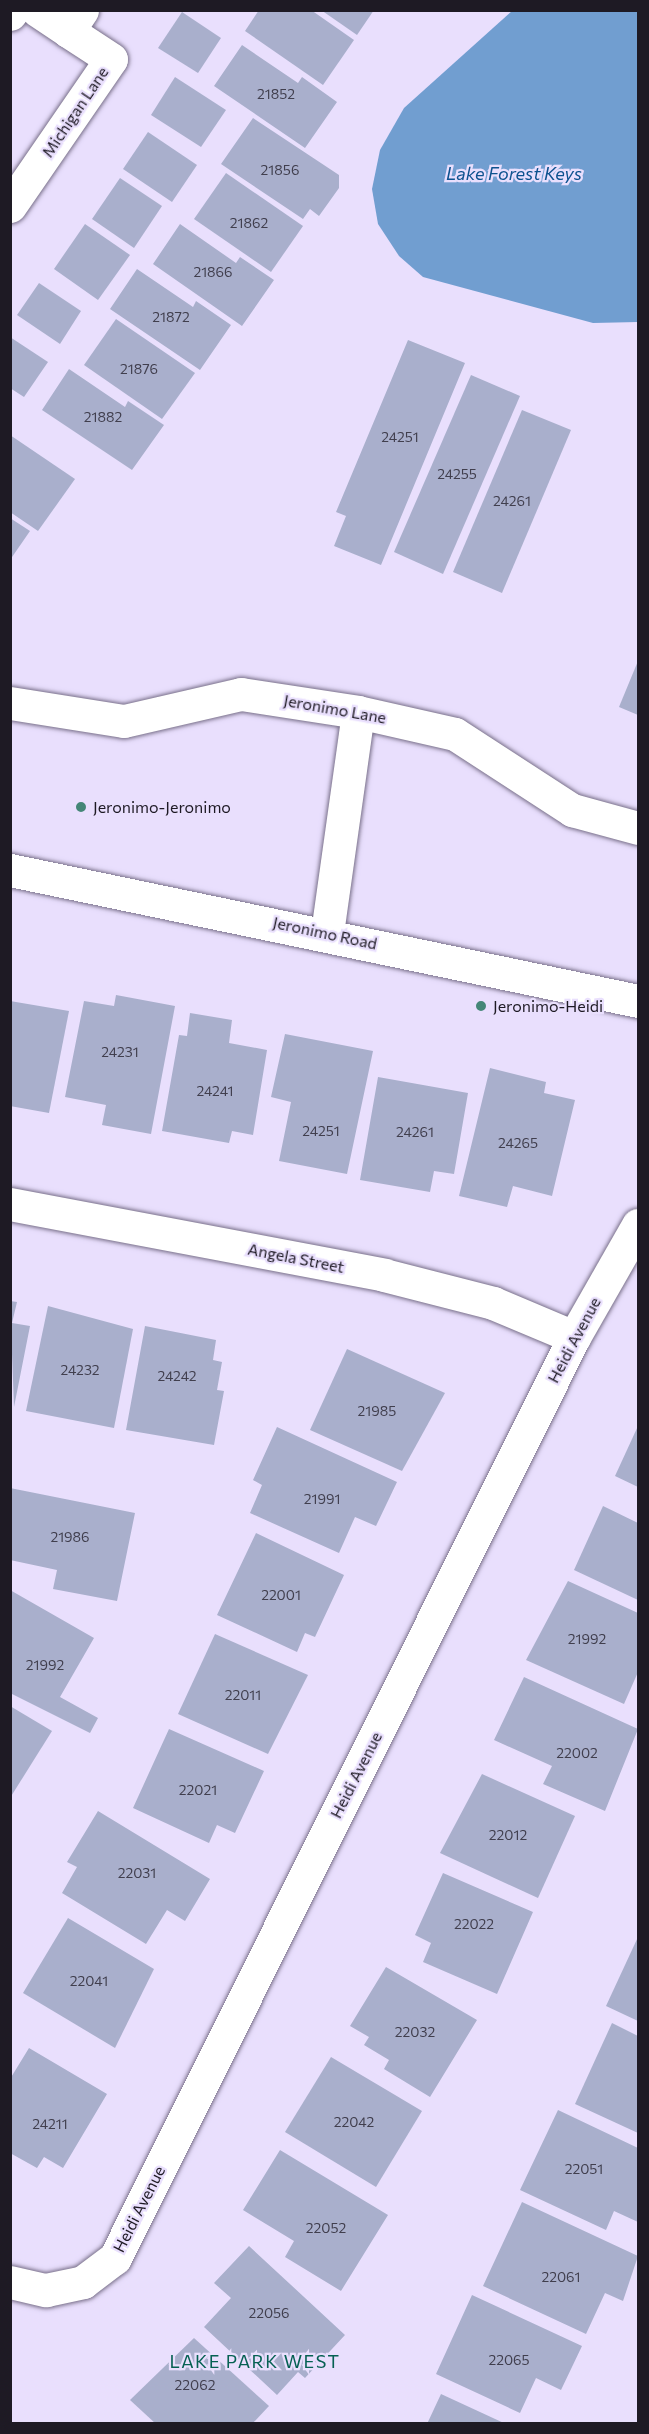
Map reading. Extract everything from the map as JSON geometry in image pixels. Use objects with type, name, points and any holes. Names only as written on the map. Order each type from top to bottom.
[{"type":"street","name":"Michigan Lane","points":[[10,206],[111,59],[75,21],[37,10]]},
{"type":"street","name":"Jeronimo Lane","points":[[10,703],[124,721],[241,694],[358,712],[455,734],[572,810],[639,828]]},
{"type":"street","points":[[327,933],[358,712]]},
{"type":"street","name":"Jeronimo Road","points":[[10,870],[327,933],[639,1001]]},
{"type":"street","name":"Angela Street","points":[[10,1204],[384,1275],[493,1303],[574,1337]]},
{"type":"street","name":"Heidi Avenue","points":[[10,2282],[46,2290],[83,2282],[115,2258],[574,1337],[639,1225]]},
{"type":"water","name":"Lake Forest Keys","points":[[512,11],[638,11],[638,322],[593,323],[423,277],[399,256],[378,224],[372,189],[380,150],[404,108]]},
{"type":"building","points":[[259,10],[311,10],[354,40],[323,85],[245,31]]},
{"type":"building","points":[[321,10],[374,10],[357,35]]},
{"type":"building","points":[[182,12],[221,38],[198,73],[158,48]]},
{"type":"building","points":[[242,45],[298,83],[302,77],[337,102],[305,148],[214,86]]},
{"type":"building","points":[[175,77],[226,110],[201,147],[151,115]]},
{"type":"building","points":[[253,118],[339,175],[339,188],[319,216],[310,209],[303,219],[221,164]]},
{"type":"building","points":[[148,132],[197,165],[172,202],[123,169]]},
{"type":"building","points":[[226,173],[303,226],[271,272],[194,219]]},
{"type":"building","points":[[120,178],[162,206],[134,248],[92,219]]},
{"type":"building","points":[[85,224],[130,255],[98,300],[54,269]]},
{"type":"building","points":[[180,224],[236,263],[240,257],[274,280],[242,326],[153,264]]},
{"type":"building","points":[[137,269],[193,307],[196,301],[231,325],[200,370],[110,309]]},
{"type":"building","points":[[39,283],[81,311],[60,344],[17,315]]},
{"type":"building","points":[[116,319],[195,373],[162,419],[84,365]]},
{"type":"building","points":[[10,337],[48,362],[24,397],[10,388]]},
{"type":"building","points":[[408,340],[465,363],[381,565],[334,546],[346,516],[336,512]]},
{"type":"building","points":[[69,369],[125,407],[128,401],[164,425],[132,470],[42,410]]},
{"type":"building","points":[[471,375],[520,396],[443,574],[394,552]]},
{"type":"building","points":[[522,410],[571,430],[502,593],[453,572]]},
{"type":"building","points":[[10,435],[75,479],[38,531],[10,512]]},
{"type":"building","points":[[10,518],[30,531],[10,560]]},
{"type":"building","points":[[638,661],[638,715],[619,707]]},
{"type":"building","points":[[116,995],[175,1006],[151,1134],[102,1125],[106,1105],[65,1097],[84,1001],[114,1006]]},
{"type":"building","points":[[10,1001],[69,1011],[49,1113],[10,1106]]},
{"type":"building","points":[[190,1013],[232,1020],[229,1043],[267,1050],[253,1135],[232,1131],[229,1143],[162,1131],[179,1035],[187,1036]]},
{"type":"building","points":[[285,1034],[373,1051],[347,1174],[279,1161],[291,1102],[271,1097]]},
{"type":"building","points":[[490,1068],[546,1082],[544,1093],[575,1100],[552,1196],[513,1186],[507,1207],[459,1196]]},
{"type":"building","points":[[378,1077],[468,1093],[454,1174],[434,1171],[430,1192],[360,1180]]},
{"type":"building","points":[[10,1301],[17,1302],[12,1323],[30,1326],[14,1407]]},
{"type":"building","points":[[48,1306],[133,1329],[114,1428],[26,1411]]},
{"type":"building","points":[[145,1326],[216,1340],[213,1360],[222,1362],[217,1390],[224,1391],[214,1445],[126,1430]]},
{"type":"building","points":[[347,1349],[445,1393],[402,1471],[310,1430]]},
{"type":"building","points":[[638,1426],[638,1487],[615,1476]]},
{"type":"building","points":[[277,1427],[397,1482],[376,1526],[355,1517],[339,1553],[250,1513],[262,1485],[253,1480]]},
{"type":"building","points":[[10,1488],[135,1513],[117,1601],[53,1589],[57,1570],[10,1560]]},
{"type":"building","points":[[603,1506],[638,1523],[638,1600],[574,1570]]},
{"type":"building","points":[[256,1533],[344,1575],[315,1637],[305,1633],[297,1652],[217,1615]]},
{"type":"building","points":[[568,1581],[638,1613],[638,1672],[624,1704],[526,1660]]},
{"type":"building","points":[[10,1590],[94,1638],[60,1697],[98,1718],[90,1733],[10,1693]]},
{"type":"building","points":[[215,1634],[308,1675],[268,1754],[178,1714]]},
{"type":"building","points":[[524,1677],[638,1729],[605,1811],[543,1784],[552,1766],[494,1740]]},
{"type":"building","points":[[10,1706],[52,1731],[10,1798]]},
{"type":"building","points":[[169,1729],[264,1771],[235,1833],[217,1825],[209,1843],[133,1808]]},
{"type":"building","points":[[482,1774],[575,1816],[538,1898],[440,1853]]},
{"type":"building","points":[[98,1811],[210,1879],[185,1921],[167,1910],[146,1944],[62,1893],[77,1867],[67,1862]]},
{"type":"building","points":[[443,1873],[533,1912],[497,1994],[423,1962],[431,1943],[415,1935]]},
{"type":"building","points":[[68,1918],[154,1969],[115,2048],[23,1993]]},
{"type":"building","points":[[638,1937],[638,2021],[606,2006]]},
{"type":"building","points":[[386,1967],[477,2020],[430,2097],[384,2069],[389,2060],[364,2045],[369,2037],[350,2026]]},
{"type":"building","points":[[612,2023],[638,2036],[638,2133],[575,2104]]},
{"type":"building","points":[[29,2048],[107,2094],[63,2168],[44,2157],[37,2168],[10,2153],[10,2079]]},
{"type":"building","points":[[331,2057],[422,2111],[376,2187],[285,2132]]},
{"type":"building","points":[[558,2110],[638,2148],[638,2222],[614,2211],[606,2230],[520,2190]]},
{"type":"building","points":[[280,2150],[388,2215],[341,2291],[285,2257],[294,2241],[243,2210]]},
{"type":"building","points":[[522,2202],[638,2256],[623,2301],[605,2293],[586,2334],[483,2286]]},
{"type":"building","points":[[249,2246],[345,2335],[305,2378],[298,2372],[277,2395],[204,2327],[231,2298],[214,2283]]},
{"type":"building","points":[[472,2295],[582,2346],[561,2390],[536,2378],[520,2413],[436,2374]]},
{"type":"building","points":[[194,2338],[269,2406],[252,2424],[156,2424],[130,2400]]},
{"type":"building","points":[[441,2394],[506,2424],[427,2424]]},
{"type":"place","name":"Jeronimo-Jeronimo","points":[[81,807]]},
{"type":"place","name":"Jeronimo-Heidi","points":[[481,1006]]},
{"type":"district","name":"LAKE PARK WEST","points":[[255,2361]]}]
